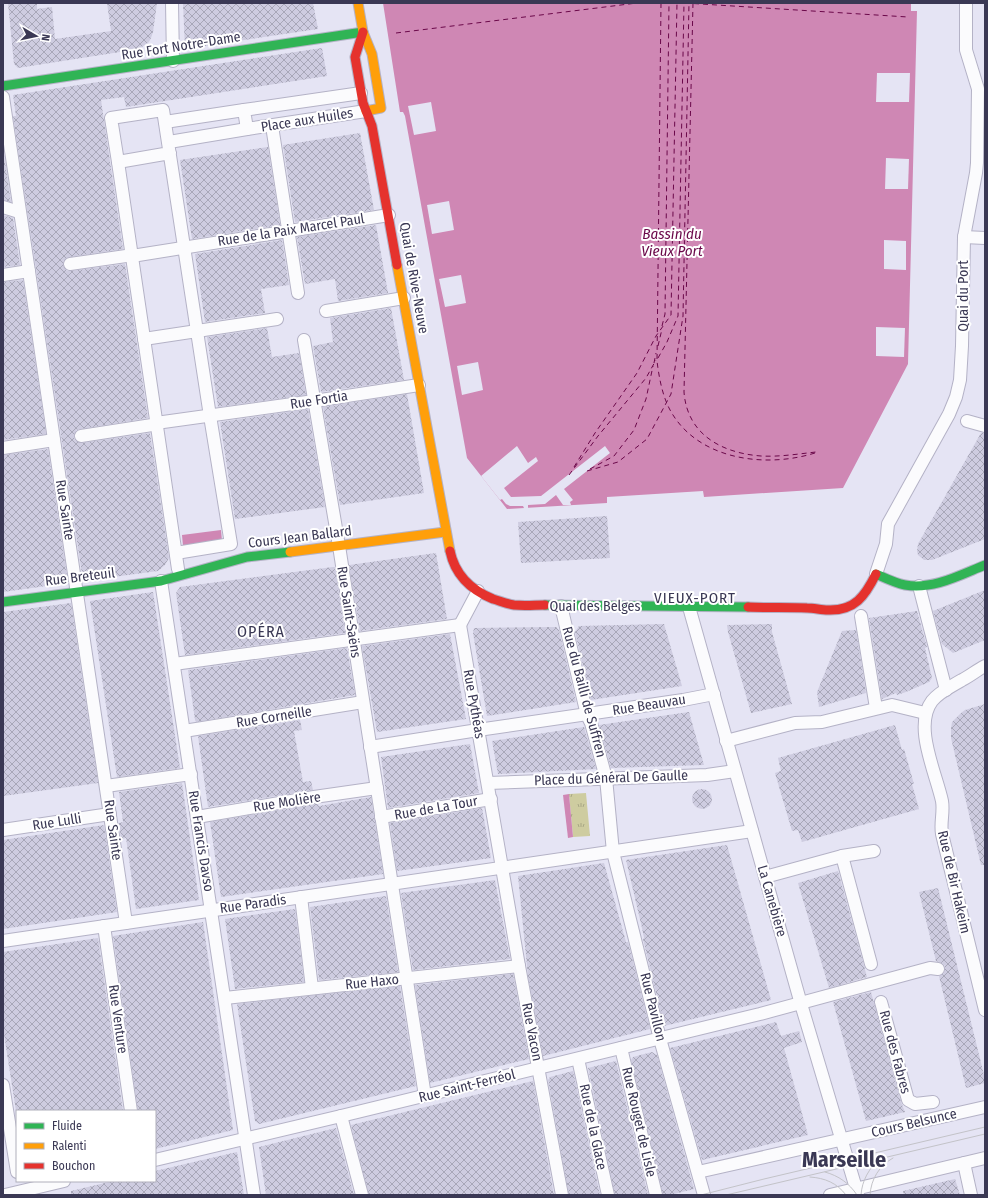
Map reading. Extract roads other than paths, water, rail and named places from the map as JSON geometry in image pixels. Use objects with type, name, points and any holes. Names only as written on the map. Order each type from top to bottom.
[{"type":"main road","name":"Quai de Rive-Neuve","points":[[358,3],[363,32],[372,54],[381,108],[366,111]]},
{"type":"main road","name":"Rue Fort Notre-Dame","points":[[3,86],[363,32]]},
{"type":"main road","name":"Quai de Rive-Neuve","points":[[363,32],[355,57],[361,93],[372,126],[389,215],[445,532]]},
{"type":"main road","points":[[445,532],[454,540],[459,550]]},
{"type":"main road","name":"Quai des Belges","points":[[445,532],[454,566],[468,586],[503,603],[513,605],[811,608],[852,596],[862,589],[876,574]]},
{"type":"main road","name":"Cours Jean Ballard","points":[[161,581],[247,557],[445,532]]},
{"type":"main road","points":[[876,574],[907,586],[919,586],[947,580],[985,565]]},
{"type":"main road","points":[[468,570],[478,591]]},
{"type":"main road","name":"Rue Breteuil","points":[[3,602],[161,581]]},
{"type":"street","points":[[172,3],[173,61]]},
{"type":"street","name":"Quai du Port","points":[[876,574],[886,544],[888,524],[948,414],[956,397],[960,380],[962,363],[964,237],[976,173],[978,89],[966,50],[966,3]]},
{"type":"street","points":[[3,80],[3,86]]},
{"type":"street","name":"Place aux Huiles","points":[[165,122],[361,93]]},
{"type":"street","name":"Rue Sainte","points":[[3,97],[78,592],[126,923]]},
{"type":"street","points":[[178,569],[171,489],[154,424],[144,339],[129,256],[118,162],[111,118],[163,110],[189,246],[215,416],[234,560]]},
{"type":"street","name":"Place aux Huiles","points":[[244,110],[248,129]]},
{"type":"street","name":"Place aux Huiles","points":[[118,162],[248,129],[366,111]]},
{"type":"street","points":[[272,126],[298,293]]},
{"type":"street","points":[[3,207],[20,212]]},
{"type":"street","name":"Rue de la Paix Marcel Paul","points":[[129,256],[389,215]]},
{"type":"street","points":[[964,237],[985,238]]},
{"type":"street","points":[[70,264],[129,256]]},
{"type":"street","points":[[3,275],[29,271]]},
{"type":"street","points":[[326,311],[404,298]]},
{"type":"street","points":[[144,339],[278,319]]},
{"type":"street","name":"Rue Saint-Saëns","points":[[304,340],[339,546],[425,1096]]},
{"type":"street","name":"Rue Fortia","points":[[154,424],[419,384]]},
{"type":"street","points":[[967,421],[985,426]]},
{"type":"street","points":[[81,436],[154,424]]},
{"type":"street","points":[[3,448],[54,440]]},
{"type":"street","points":[[176,553],[231,544]]},
{"type":"street","name":"Rue Francis Davso","points":[[161,581],[254,1195]]},
{"type":"street","points":[[919,586],[946,690]]},
{"type":"street","points":[[174,664],[460,625],[478,591]]},
{"type":"street","name":"Rue du Bailli de Suffren","points":[[561,606],[587,715],[591,723],[606,778]]},
{"type":"street","name":"La Canebière","points":[[689,607],[801,1004],[857,1192]]},
{"type":"street","points":[[861,616],[876,708]]},
{"type":"street","name":"Rue Pythéas","points":[[460,625],[488,783]]},
{"type":"street","points":[[726,741],[795,723],[822,722],[892,705],[926,711],[933,700],[946,690],[985,666]]},
{"type":"street","name":"Rue Beauvau","points":[[370,747],[685,700],[714,694]]},
{"type":"street","name":"Rue Corneille","points":[[184,732],[363,702]]},
{"type":"street","name":"Rue de Bir Hakeim","points":[[926,711],[924,731],[942,802],[942,834],[985,1010]]},
{"type":"street","name":"Place du Général De Gaulle","points":[[488,783],[707,775],[735,771]]},
{"type":"street","points":[[106,786],[191,774]]},
{"type":"street","name":"Place du Général De Gaulle","points":[[606,778],[613,852]]},
{"type":"street","points":[[488,783],[503,868],[752,831]]},
{"type":"street","name":"Rue Molière","points":[[197,817],[377,788]]},
{"type":"street","name":"Rue de La Tour","points":[[381,817],[491,799]]},
{"type":"street","name":"Rue Lulli","points":[[3,830],[110,814]]},
{"type":"street","points":[[765,877],[842,856],[874,851]]},
{"type":"street","name":"Rue Pavillon","points":[[613,852],[660,1039],[704,1195]]},
{"type":"street","points":[[842,856],[871,964]]},
{"type":"street","name":"Rue Paradis","points":[[3,941],[503,868]]},
{"type":"street","name":"Rue Vacon","points":[[503,868],[519,966],[562,1195]]},
{"type":"street","points":[[301,897],[312,988]]},
{"type":"street","name":"Rue Venture","points":[[104,926],[131,1110]]},
{"type":"street","name":"Rue Haxo","points":[[225,998],[519,966]]},
{"type":"street","name":"Rue Saint-Ferréol","points":[[156,1160],[660,1039],[801,1004],[930,968],[938,969]]},
{"type":"street","name":"Rue des Fabres","points":[[881,1002],[908,1100],[915,1104],[934,1102]]},
{"type":"street","name":"Rue Rouget de Lisle","points":[[621,1048],[656,1195]]},
{"type":"street","name":"Rue de la Glace","points":[[578,1059],[608,1195]]},
{"type":"street","points":[[3,1085],[16,1166]]},
{"type":"street","name":"Cours Belsunce","points":[[697,1167],[842,1140],[985,1107]]},
{"type":"street","points":[[341,1116],[362,1195]]},
{"type":"street","points":[[830,1195],[857,1192],[985,1158]]},
{"type":"street","points":[[964,1163],[971,1195]]},
{"type":"street","points":[[5,1195],[20,1189],[58,1182]]},
{"type":"water","name":"Bassin du Vieux Port","points":[[383,3],[911,3],[911,11],[917,11],[908,364],[843,488],[704,497],[703,491],[607,497],[607,503],[507,509],[467,458],[405,116],[403,112],[400,112]]},
{"type":"water","points":[[221,530],[222,541],[183,546],[182,535]]},
{"type":"water","points":[[569,794],[573,837],[568,838],[563,795]]},
{"type":"tram line","points":[[701,1195],[985,1127]]},
{"type":"tram line","points":[[726,1195],[985,1134]]},
{"type":"tram line","points":[[870,1195],[874,1178],[880,1169],[893,1158]]},
{"type":"tram line","points":[[861,1195],[863,1184],[867,1175],[879,1159]]},
{"type":"tram line","points":[[825,1172],[843,1180],[857,1195]]},
{"type":"tram line","points":[[810,1177],[835,1184],[846,1195]]},
{"type":"district","name":"VIEUX-PORT","points":[[695,598]]},
{"type":"district","name":"OPÉRA","points":[[261,631]]},
{"type":"district","name":"Marseille","points":[[844,1159]]}]
